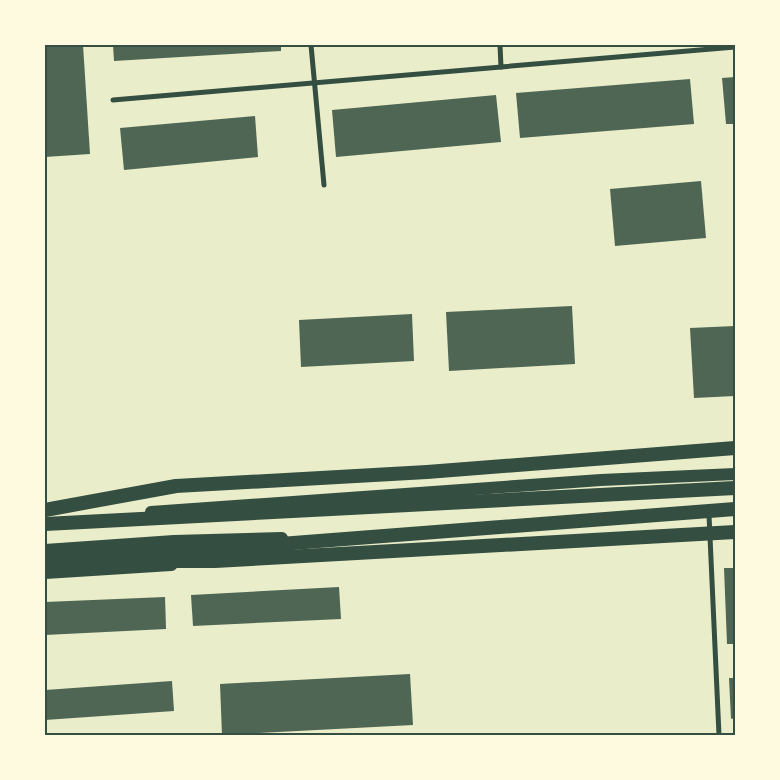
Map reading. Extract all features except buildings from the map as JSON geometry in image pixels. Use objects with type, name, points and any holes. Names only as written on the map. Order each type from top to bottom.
[{"type":"highway","points":[[45,510],[176,486],[426,472],[735,448]]},
{"type":"highway","points":[[45,524],[735,488]]},
{"type":"highway","points":[[45,563],[735,508]]},
{"type":"highway","points":[[45,572],[735,532]]},
{"type":"highway","points":[[45,563],[215,561]]},
{"type":"main road","points":[[45,519],[591,481],[735,474]]},
{"type":"main road","points":[[45,550],[174,541],[485,530],[735,513]]},
{"type":"street","points":[[311,45],[324,185]]},
{"type":"street","points":[[500,45],[501,67]]},
{"type":"street","points":[[113,100],[501,67],[687,48],[735,46]]},
{"type":"street","points":[[709,515],[719,735]]}]
